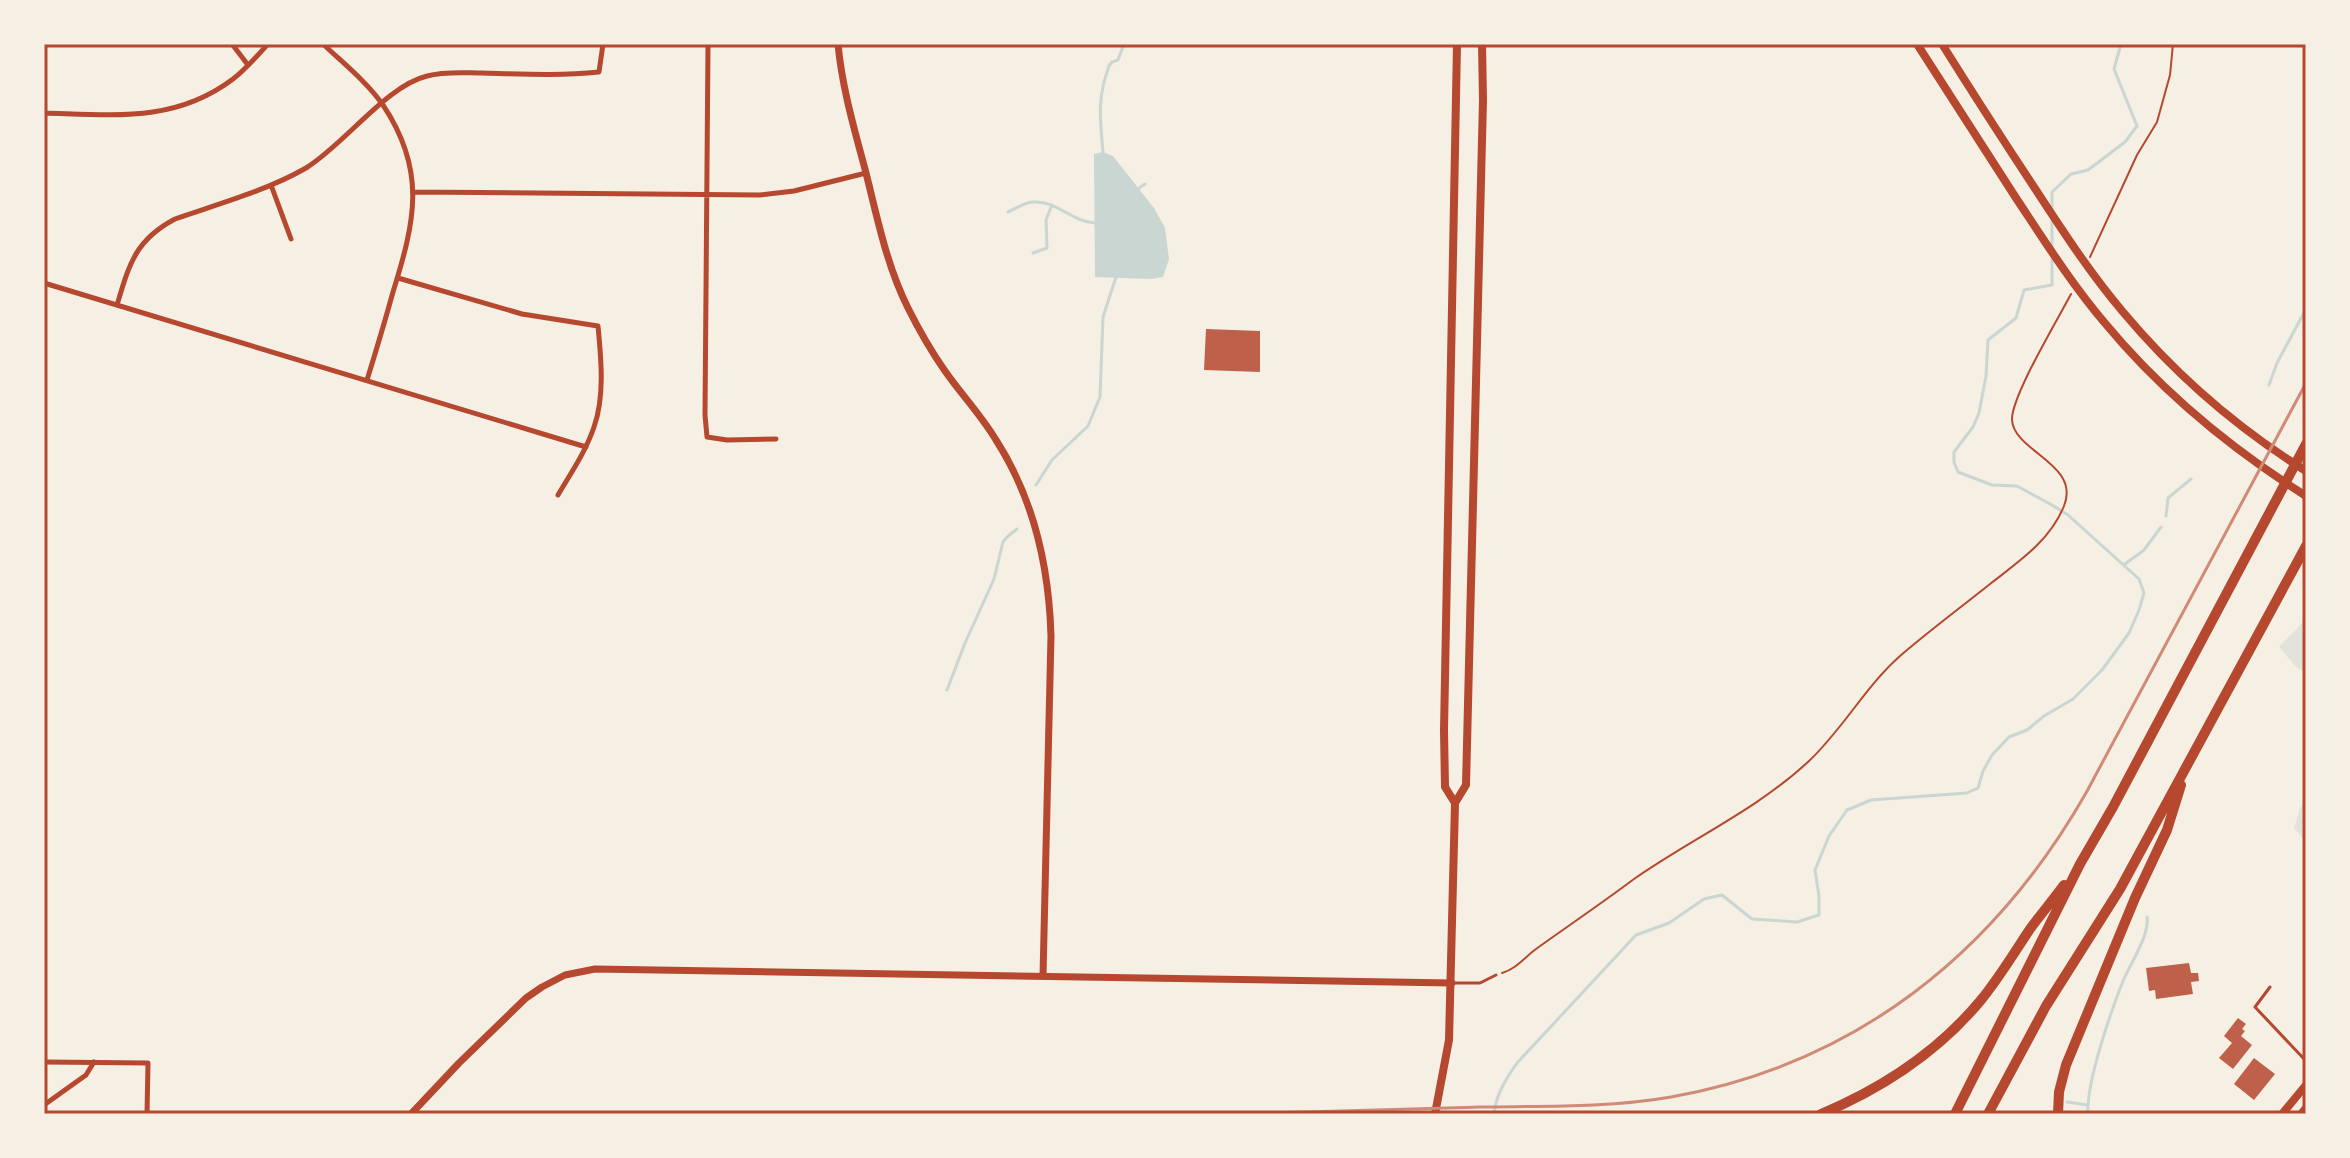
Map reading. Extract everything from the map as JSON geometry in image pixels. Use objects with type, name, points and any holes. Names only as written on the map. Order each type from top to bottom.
[{"type":"highway","points":[[1955,1114],[2080,864],[2306,444]]},
{"type":"highway","points":[[1989,1113],[2046,1006],[2120,889],[2306,546]]},
{"type":"highway","points":[[2058,1114],[2059,1092],[2066,1065],[2135,898],[2167,830],[2188,765]]},
{"type":"highway","points":[[1821,1114],[1882,1085],[1934,1048],[1957,1027],[1982,999],[2080,864]]},
{"type":"main road","points":[[1455,803],[1445,787],[1444,730],[1457,44]]},
{"type":"main road","points":[[1435,1114],[1449,1040],[1455,803],[1466,785],[1482,44]]},
{"type":"main road","points":[[1917,44],[2060,266],[2104,323],[2191,412],[2306,496]]},
{"type":"main road","points":[[1942,44],[2077,252],[2114,302],[2160,353],[2234,420],[2304,470]]},
{"type":"main road","points":[[2282,1114],[2306,1085]]},
{"type":"main road","points":[[2301,1114],[2306,1108]]},
{"type":"street","points":[[232,44],[248,65]]},
{"type":"street","points":[[44,113],[140,115],[175,109],[207,96],[236,77],[268,44]]},
{"type":"street","points":[[323,44],[382,104],[403,144],[412,176],[411,232],[367,380]]},
{"type":"street","points":[[117,305],[132,258],[160,227],[271,185],[307,167],[413,81],[436,74],[599,72],[603,44]]},
{"type":"street","points":[[708,44],[707,437],[727,440],[776,439]]},
{"type":"street","points":[[838,44],[843,83],[885,248],[900,292],[929,346],[1010,464],[1028,504],[1043,555],[1051,636],[1043,976]]},
{"type":"street","points":[[413,192],[775,194],[866,173]]},
{"type":"street","points":[[271,185],[291,239]]},
{"type":"street","points":[[398,278],[510,311],[598,326],[599,410],[586,447],[558,495]]},
{"type":"street","points":[[44,283],[586,447]]},
{"type":"street","points":[[411,1114],[526,998],[554,980],[578,972],[617,968],[1452,983]]},
{"type":"street","points":[[44,1062],[148,1063],[147,1114]]},
{"type":"street","points":[[44,1105],[86,1075],[94,1062]]},
{"type":"lane","points":[[1452,983],[1480,983],[1496,975]]},
{"type":"lane","points":[[2270,987],[2255,1007],[2306,1061]]},
{"type":"path","points":[[1496,975],[1511,970],[1534,950],[1637,877],[1794,775],[1823,747],[1885,671],[2022,559],[2042,540],[2064,506]]},
{"type":"shaded area","points":[[1103,152],[1113,156],[1154,208],[1165,228],[1169,259],[1163,277],[1095,277],[1094,154]]},
{"type":"shaded area","points":[[2306,615],[2305,672],[2296,667],[2279,647]]},
{"type":"shaded area","points":[[2306,800],[2306,842],[2294,828]]},
{"type":"building","points":[[1206,329],[1260,331],[1260,372],[1204,370]]},
{"type":"building","points":[[2189,963],[2191,973],[2198,973],[2199,981],[2191,982],[2193,994],[2156,999],[2155,990],[2149,991],[2146,968]]},
{"type":"building","points":[[2238,1018],[2246,1024],[2241,1036],[2252,1045],[2233,1069],[2219,1058],[2232,1043],[2224,1036]]},
{"type":"building","points":[[2254,1058],[2275,1074],[2254,1100],[2234,1084]]},
{"type":"waterway","points":[[1103,152],[1101,99],[1109,66],[1118,60],[1124,44]]},
{"type":"waterway","points":[[2052,211],[2052,192],[2071,174],[2088,170],[2125,142],[2137,126],[2114,69],[2121,44]]},
{"type":"waterway","points":[[1138,189],[1145,184]]},
{"type":"waterway","points":[[1008,212],[1027,203],[1041,202],[1095,223]]},
{"type":"waterway","points":[[1033,253],[1047,248],[1046,220],[1052,205]]},
{"type":"waterway","points":[[2052,218],[2052,247]]},
{"type":"waterway","points":[[1494,1114],[1499,1093],[1517,1063],[1636,935],[1669,923],[1704,899],[1722,895],[1752,919],[1797,922],[1819,915],[1815,870],[1829,836],[1847,810],[1871,800],[1967,793],[1978,788],[1992,755],[2009,737],[2027,730],[2073,699],[2102,670],[2129,633],[2144,593],[2139,579],[2068,515],[2017,486],[1992,485],[1958,472],[1954,462],[1954,452],[1973,427],[1979,413],[1986,376],[1988,340],[2016,318],[2024,290],[2052,285],[2052,258]]},
{"type":"waterway","points":[[1036,485],[1052,460],[1088,426],[1100,397],[1103,317],[1116,277]]},
{"type":"waterway","points":[[2269,385],[2277,363],[2306,309]]},
{"type":"waterway","points":[[2166,516],[2168,498],[2191,479]]},
{"type":"waterway","points":[[2125,564],[2144,550],[2161,527]]},
{"type":"waterway","points":[[947,690],[994,579],[1003,542],[1017,529]]},
{"type":"waterway","points":[[2088,1114],[2100,1047],[2123,981],[2143,941],[2147,917]]},
{"type":"waterway","points":[[2067,1102],[2087,1105]]},
{"type":"railway","points":[[1237,1114],[1575,1106],[1671,1097],[1738,1081],[1801,1058],[1859,1029],[1913,993],[1963,951],[2008,904],[2049,851],[2086,793],[2306,383]]}]
